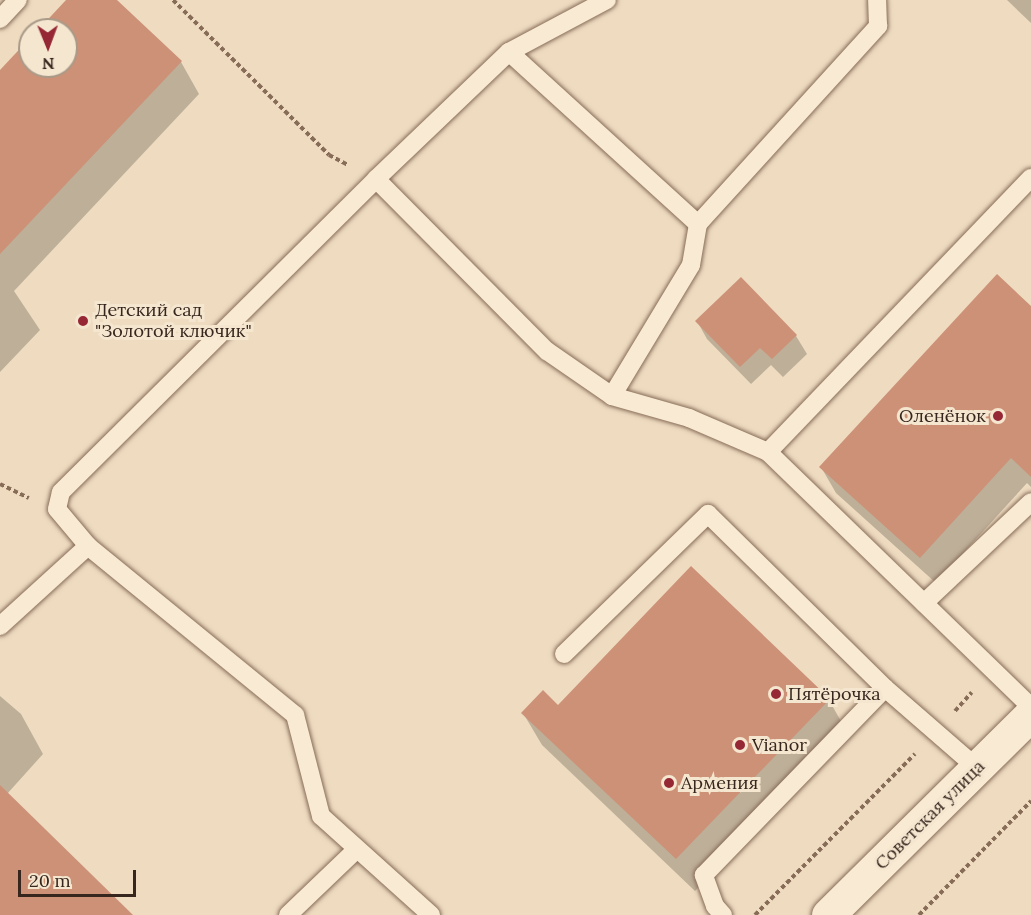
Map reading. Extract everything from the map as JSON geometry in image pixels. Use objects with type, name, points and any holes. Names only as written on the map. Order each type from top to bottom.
[{"type":"street","name":"Советская улица","points":[[828,915],[1031,714]]},
{"type":"lane","points":[[0,19],[18,0]]},
{"type":"lane","points":[[431,915],[321,816],[295,715],[88,546],[57,509],[61,492],[376,179],[509,52],[607,0]]},
{"type":"lane","points":[[612,396],[691,266],[698,224],[878,26],[877,0]]},
{"type":"lane","points":[[509,52],[698,224]]},
{"type":"lane","points":[[768,452],[1031,178]]},
{"type":"lane","points":[[376,179],[547,351],[612,396],[689,418],[768,452],[1031,707]]},
{"type":"lane","points":[[924,603],[1031,502]]},
{"type":"lane","points":[[564,654],[708,514],[885,688],[977,768]]},
{"type":"lane","points":[[0,626],[88,546]]},
{"type":"lane","points":[[723,915],[715,906],[704,875],[885,688]]},
{"type":"lane","points":[[288,915],[357,849]]},
{"type":"path","points":[[173,0],[329,155],[376,179]]},
{"type":"path","points":[[755,915],[936,732],[993,669]]},
{"type":"path","points":[[919,915],[1031,801]]},
{"type":"building","points":[[66,0],[117,0],[182,61],[0,254],[0,70],[18,51],[18,78],[78,78],[78,18],[49,18]]},
{"type":"building","points":[[997,274],[1031,306],[1031,477],[1011,458],[920,558],[819,467]]},
{"type":"building","points":[[741,277],[797,335],[772,359],[760,348],[740,367],[695,321]]},
{"type":"building","points":[[691,566],[830,699],[676,859],[521,713],[543,690],[558,705]]},
{"type":"building","points":[[0,785],[133,915],[0,915]]},
{"type":"place","name":"Детский сад \"Золотой ключик\"","points":[[83,321]]},
{"type":"place","name":"Оленёнок","points":[[998,416]]},
{"type":"place","name":"Пятёрочка","points":[[776,694]]},
{"type":"place","name":"Vianor","points":[[740,745]]},
{"type":"place","name":"Армения","points":[[669,783]]}]
